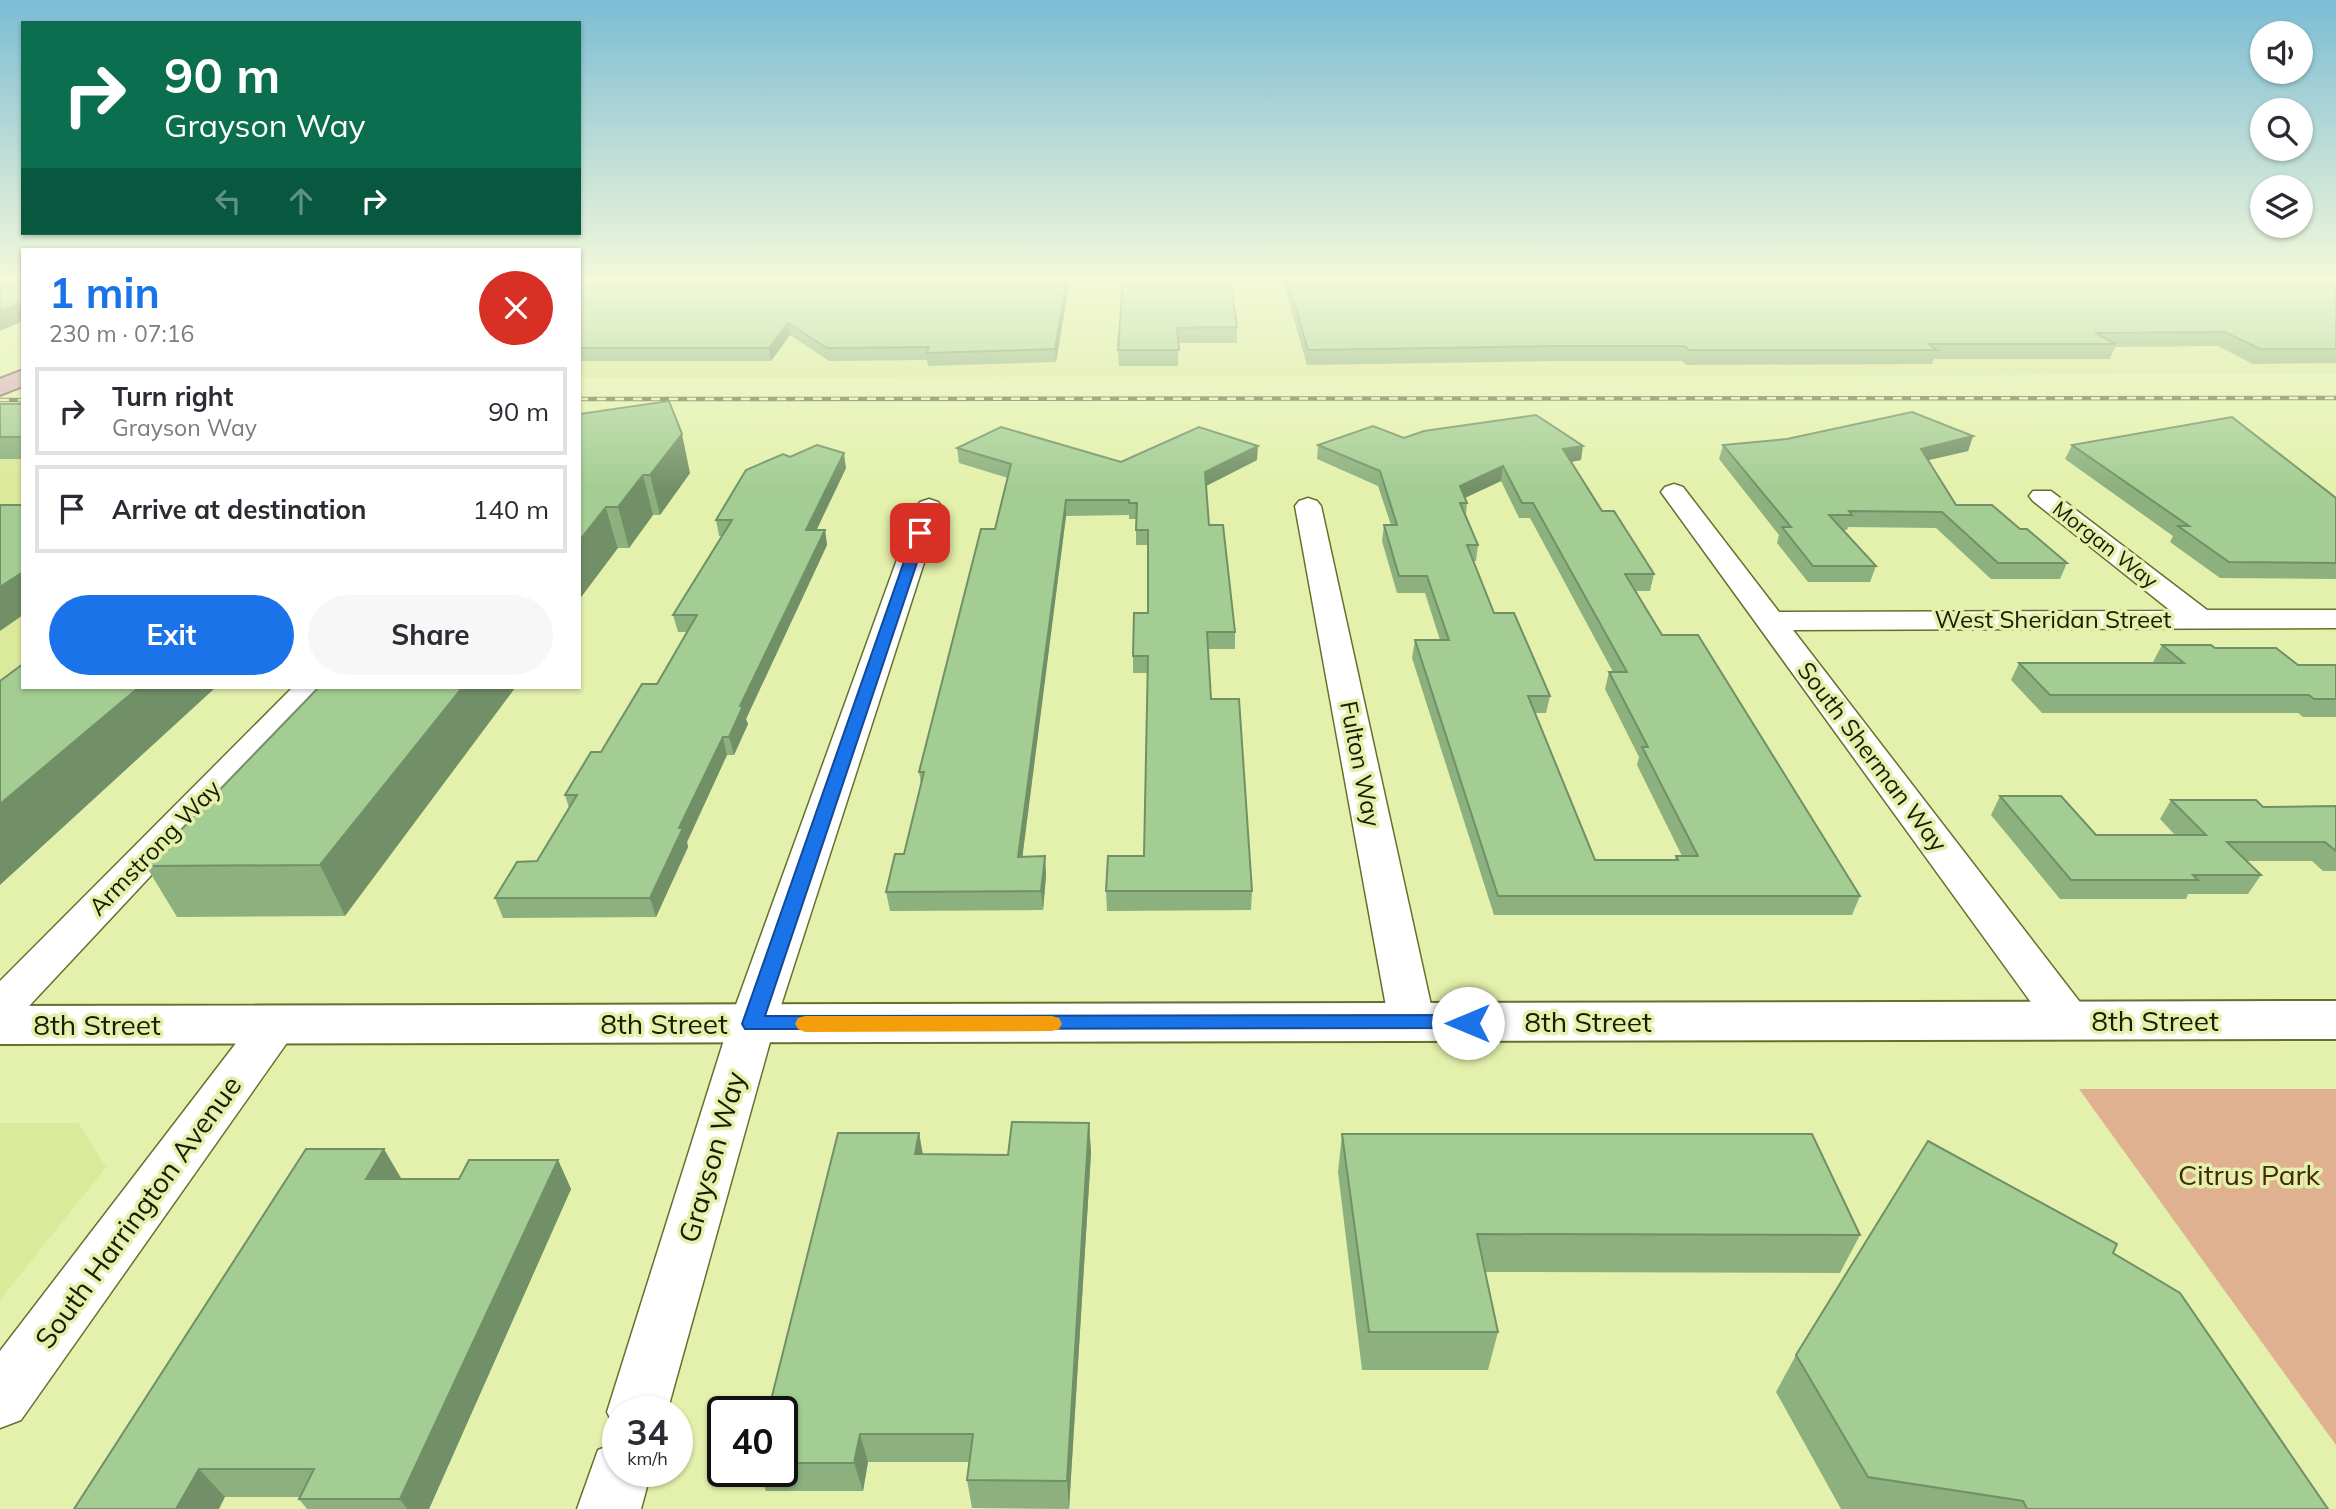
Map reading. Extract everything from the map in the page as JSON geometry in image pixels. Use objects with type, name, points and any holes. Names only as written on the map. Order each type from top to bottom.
[{"type":"main road","points":[[0,388],[21,378]]},
{"type":"street","name":"South Sherman Way","points":[[1674,492],[2070,1022]]},
{"type":"street","name":"Morgan Way","points":[[2042,496],[2201,620]]},
{"type":"street","name":"Fulton Way","points":[[1308,506],[1412,1023]]},
{"type":"street","name":"Grayson Way","points":[[642,1396],[752,1024],[929,507]]},
{"type":"street","name":"West Sheridan Street","points":[[1770,621],[2336,619]]},
{"type":"street","name":"Armstrong Way","points":[[0,1007],[309,689]]},
{"type":"street","name":"8th Street","points":[[0,1025],[2336,1020]]},
{"type":"street","name":"South Harrington Avenue","points":[[0,1399],[275,1025]]},
{"type":"street","points":[[609,1509],[616,1487]]},
{"type":"shaded area","points":[[581,348],[2336,348],[2336,374],[581,378]]},
{"type":"shaded area","points":[[21,421],[21,666],[0,682],[0,422]]},
{"type":"shaded area","points":[[0,1123],[78,1123],[106,1167],[0,1300]]},
{"type":"green space","name":"Citrus Park","points":[[2079,1089],[2336,1089],[2336,1445]]},
{"type":"building","points":[[929,348],[1055,348],[1055,349],[927,353]]},
{"type":"building","points":[[1179,348],[1179,350],[1118,350]]},
{"type":"building","points":[[1308,348],[1406,348],[1308,350]]},
{"type":"building","points":[[1687,348],[1937,350],[1689,350]]},
{"type":"building","points":[[2259,348],[2336,348],[2336,349]]},
{"type":"building","points":[[669,401],[682,434],[650,475],[643,475],[618,507],[606,507],[581,538],[581,414]]},
{"type":"building","points":[[0,404],[21,404],[21,437],[0,437]]},
{"type":"building","points":[[1912,412],[1973,436],[1921,449],[1956,505],[1992,505],[2020,529],[2027,529],[2067,563],[1998,563],[1942,512],[1849,511],[1852,515],[1829,515],[1876,566],[1813,566],[1782,527],[1791,527],[1723,445],[1787,439]]},
{"type":"building","points":[[1536,415],[1583,446],[1563,449],[1602,511],[1614,511],[1654,574],[1625,574],[1662,635],[1698,635],[1860,896],[1498,896],[1415,640],[1449,640],[1427,576],[1399,576],[1384,525],[1397,525],[1380,471],[1318,445],[1373,426],[1404,438],[1424,431]],"holes":[[[1503,466],[1522,503],[1533,503],[1627,672],[1609,672],[1648,747],[1642,747],[1698,856],[1676,856],[1678,860],[1595,860],[1528,696],[1550,696],[1514,613],[1494,613],[1467,545],[1478,545],[1460,503],[1467,503],[1460,486]]]},
{"type":"building","points":[[2232,417],[2336,498],[2336,563],[2229,562],[2178,526],[2189,526],[2072,445]]},
{"type":"building","points":[[1001,427],[1121,462],[1199,427],[1258,446],[1205,472],[1209,525],[1223,525],[1235,632],[1207,632],[1211,699],[1239,699],[1252,891],[1106,891],[1108,856],[1144,856],[1148,656],[1133,656],[1134,613],[1148,613],[1148,530],[1136,530],[1137,503],[1129,503],[1129,500],[1066,500],[1018,857],[1045,856],[1041,891],[886,892],[895,854],[904,854],[924,772],[919,772],[981,529],[995,529],[1011,464],[957,448]]},
{"type":"building","points":[[817,445],[844,453],[806,530],[825,530],[740,706],[743,706],[729,737],[723,737],[679,828],[683,828],[650,898],[495,898],[517,862],[537,861],[577,795],[565,795],[591,752],[601,752],[642,684],[657,684],[697,615],[673,615],[732,520],[716,520],[746,470],[783,454],[790,457]]},
{"type":"building","points":[[0,505],[21,505],[21,573],[0,587]]},
{"type":"building","points":[[2162,645],[2276,648],[2298,665],[2336,665],[2336,699],[2314,699],[2309,695],[2050,695],[2019,663],[2184,663]]},
{"type":"building","points":[[21,665],[21,689],[137,689],[0,804],[0,681]]},
{"type":"building","points":[[317,689],[461,689],[320,865],[146,866]]},
{"type":"building","points":[[2000,796],[2061,796],[2096,835],[2206,835],[2171,800],[2256,800],[2263,807],[2336,806],[2336,851],[2325,842],[2227,842],[2261,875],[2193,875],[2198,880],[2071,880]]},
{"type":"building","points":[[1012,1122],[1089,1123],[1067,1481],[967,1480],[973,1434],[860,1434],[854,1463],[798,1463],[798,1396],[772,1396],[838,1133],[919,1133],[915,1154],[1008,1155]]},
{"type":"building","points":[[1342,1134],[1812,1134],[1860,1235],[1477,1234],[1498,1332],[1369,1332]]},
{"type":"building","points":[[1928,1141],[2117,1244],[2113,1253],[2180,1293],[2328,1509],[2027,1509],[2023,1501],[1868,1477],[1796,1355]]},
{"type":"building","points":[[306,1149],[384,1149],[366,1179],[459,1179],[469,1160],[558,1160],[400,1499],[299,1499],[314,1469],[199,1469],[176,1509],[74,1509]]},
{"type":"railway","points":[[581,399],[2336,398]]},
{"type":"railway","points":[[0,400],[21,400]]},
{"type":"slow traffic","points":[[805,1024],[1052,1024]]},
{"type":"route","points":[[920,533],[752,1024],[1468,1023]]}]
